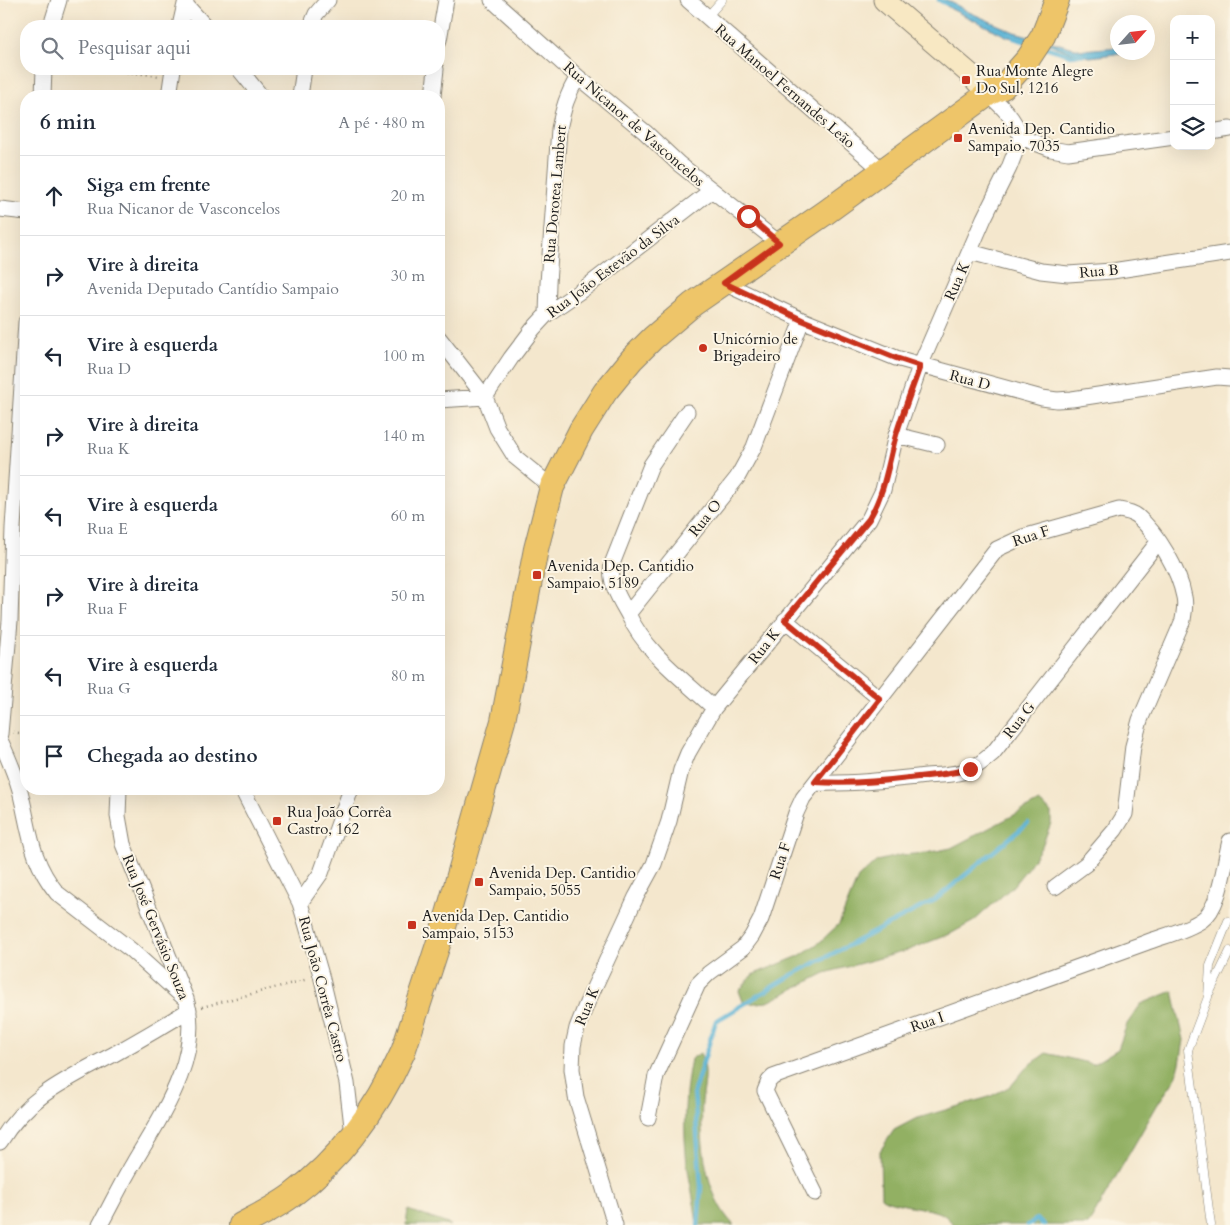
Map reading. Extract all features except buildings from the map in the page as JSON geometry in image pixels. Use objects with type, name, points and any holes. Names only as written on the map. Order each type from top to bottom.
[{"type":"main road","points":[[241,1225],[290,1197],[314,1178],[370,1113],[394,1072],[403,1052],[448,914],[503,721],[536,549],[552,487],[581,430],[605,392],[632,359],[686,309],[883,172],[988,94],[1003,87],[1028,59],[1043,36],[1057,0]]},
{"type":"street","points":[[53,20],[59,0]]},
{"type":"street","points":[[313,20],[328,0]]},
{"type":"street","points":[[442,20],[446,0]]},
{"type":"street","name":"Rua Nicanor de Vasconcelos","points":[[492,0],[578,77],[712,190],[748,216],[779,243]]},
{"type":"street","name":"Rua Manoel Fernandes Leão","points":[[688,0],[883,172]]},
{"type":"street","points":[[884,0],[970,74],[1006,110],[1014,121],[1021,137],[1051,149],[1068,152],[1170,138]]},
{"type":"street","points":[[181,20],[185,2]]},
{"type":"street","points":[[185,2],[200,20]]},
{"type":"street","points":[[43,90],[44,75]]},
{"type":"street","points":[[170,90],[172,75]]},
{"type":"street","points":[[244,75],[256,90]]},
{"type":"street","points":[[301,90],[303,75]]},
{"type":"street","points":[[434,90],[436,75]]},
{"type":"street","name":"Rua Dorotea Lambert","points":[[548,314],[548,283],[560,129],[564,104],[578,77]]},
{"type":"street","points":[[1215,131],[1230,129]]},
{"type":"street","name":"Rua K","points":[[615,1225],[576,1097],[572,1069],[573,1046],[577,1028],[636,898],[654,864],[667,828],[681,770],[688,753],[714,708],[869,519],[876,506],[883,490],[896,435],[920,366],[1009,168],[1021,137]]},
{"type":"street","name":"Rua João Estevão da Silva","points":[[485,397],[510,358],[533,329],[548,314],[589,285],[712,190]]},
{"type":"street","points":[[0,209],[20,211]]},
{"type":"street","name":"Rua B","points":[[970,252],[1041,271],[1068,274],[1112,271],[1230,253]]},
{"type":"street","name":"Rua D","points":[[724,283],[802,320],[896,358],[1042,398],[1057,400],[1096,396],[1217,377],[1230,378]]},
{"type":"street","name":"Rua O","points":[[628,614],[737,478],[754,446],[802,320]]},
{"type":"street","points":[[445,346],[485,397],[496,428],[514,456],[552,487]]},
{"type":"street","points":[[445,400],[485,397]]},
{"type":"street","points":[[687,412],[651,465],[612,564],[610,574],[633,626],[651,650],[714,708]]},
{"type":"street","points":[[0,734],[7,582],[20,432]]},
{"type":"street","points":[[896,435],[937,445]]},
{"type":"street","name":"Rua F","points":[[648,1118],[656,1076],[693,993],[702,978],[743,948],[752,936],[761,919],[796,813],[815,782],[997,549],[1023,537],[1119,510],[1136,516],[1158,542],[1175,568],[1184,596],[1183,620],[1140,720],[1133,746],[1125,814],[1115,830],[1086,864],[1055,887]]},
{"type":"street","name":"Rua G","points":[[815,782],[850,784],[946,774],[970,769],[982,762],[993,753],[1158,542]]},
{"type":"street","points":[[785,620],[880,699]]},
{"type":"street","points":[[0,740],[8,756],[20,792]]},
{"type":"street","points":[[0,1142],[26,1108],[39,1097],[142,1039],[187,1005],[131,950],[57,893],[35,856],[21,795]]},
{"type":"street","name":"Rua José Gervásio Souza","points":[[100,1225],[169,1101],[188,1053],[190,1037],[187,1005],[125,851],[118,816],[118,795]]},
{"type":"street","name":"Rua João Corrêa Castro","points":[[245,795],[300,903],[321,975],[347,1083],[353,1135]]},
{"type":"street","points":[[300,903],[321,873],[349,795]]},
{"type":"street","name":"Rua I","points":[[814,1193],[765,1091],[769,1081],[774,1077],[1145,943],[1202,920],[1211,910],[1216,900],[1230,840]]},
{"type":"street","name":"Rua João Corrêa Castro","points":[[347,1083],[353,1094],[370,1113]]},
{"type":"lane","points":[[707,17],[722,0]]},
{"type":"lane","points":[[1208,997],[1210,966],[1228,921]]},
{"type":"lane","points":[[1211,1225],[1188,1050],[1208,997],[1230,951]]},
{"type":"path","points":[[187,1005],[321,975]]},
{"type":"green space","points":[[1039,802],[1051,812],[1051,823],[1042,846],[1012,887],[974,921],[952,933],[906,951],[825,973],[768,1002],[744,1004],[739,991],[752,975],[799,956],[820,942],[839,924],[858,878],[877,861],[901,855],[927,853],[951,848]]},
{"type":"green space","points":[[1173,991],[1184,1040],[1180,1064],[1174,1081],[1159,1102],[1088,1225],[954,1225],[942,1214],[892,1202],[881,1197],[880,1151],[894,1130],[915,1119],[989,1097],[1011,1086],[1026,1068],[1046,1053],[1093,1064],[1118,1049],[1127,1024],[1141,1004]]},
{"type":"green space","points":[[700,1053],[705,1071],[702,1102],[702,1134],[706,1168],[716,1199],[734,1225],[697,1225],[687,1164],[685,1111],[691,1059]]},
{"type":"green space","points":[[408,1210],[451,1225],[406,1225]]},
{"type":"water","points":[[939,0],[947,0],[1014,32],[1082,50],[1110,48],[1110,55],[1090,57],[1050,44],[1008,37],[951,9]]},
{"type":"waterway","points":[[939,0],[947,4]]},
{"type":"waterway","points":[[1014,38],[1031,43]]},
{"type":"waterway","points":[[1045,47],[1071,55],[1086,54]]},
{"type":"waterway","points":[[698,1225],[701,1187],[694,1091],[716,1021],[792,975],[935,900],[1028,823]]},
{"type":"waterway","points":[[1028,1225],[1036,1219],[1044,1225]]},
{"type":"place","name":"Rua Monte Alegre Do Sul, 1216","points":[[966,80]]},
{"type":"place","name":"Avenida Dep. Cantidio Sampaio, 7035","points":[[958,138]]},
{"type":"place","name":"Unicórnio de Brigadeiro","points":[[703,348]]},
{"type":"place","name":"Avenida Dep. Cantidio Sampaio, 5189","points":[[537,575]]},
{"type":"place","name":"Rua João Corrêa Castro, 162","points":[[277,821]]},
{"type":"place","name":"Avenida Dep. Cantidio Sampaio, 5055","points":[[479,882]]},
{"type":"place","name":"Avenida Dep. Cantidio Sampaio, 5153","points":[[412,925]]},
{"type":"route","points":[[748,216],[779,243],[724,283],[802,320],[920,366],[896,435],[883,490],[876,506],[869,519],[785,620],[880,699],[815,782],[869,783],[946,774],[970,769]]}]
